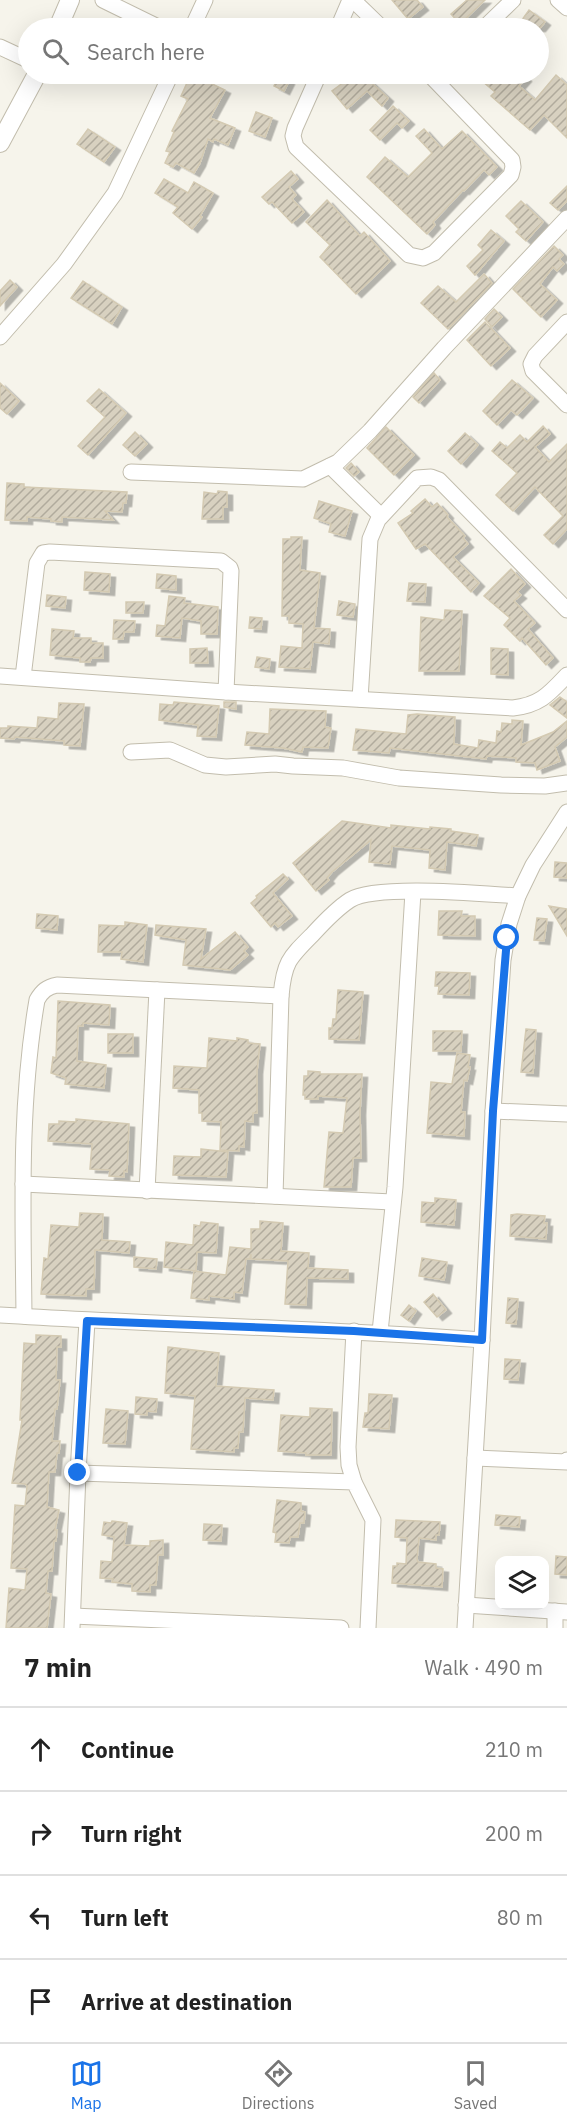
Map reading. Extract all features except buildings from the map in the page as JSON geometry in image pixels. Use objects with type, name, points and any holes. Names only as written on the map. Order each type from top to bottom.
[{"type":"street","points":[[62,18],[70,0]]},
{"type":"street","points":[[103,0],[140,18]]},
{"type":"street","points":[[197,18],[205,0]]},
{"type":"street","points":[[343,18],[351,0],[371,18]]},
{"type":"street","points":[[494,18],[513,0]]},
{"type":"street","points":[[558,0],[567,8]]},
{"type":"street","points":[[0,47],[18,55]]},
{"type":"street","points":[[0,143],[32,84]]},
{"type":"street","points":[[0,337],[64,264],[115,193],[166,84]]},
{"type":"street","points":[[314,84],[295,128],[293,136],[296,147],[410,255],[423,258],[442,246],[511,175],[513,167],[512,160],[442,84]]},
{"type":"street","points":[[131,472],[303,479],[338,462],[370,431],[444,348],[567,218]]},
{"type":"street","points":[[567,322],[535,356],[531,364],[533,371],[567,405]]},
{"type":"street","points":[[330,466],[381,516]]},
{"type":"street","points":[[360,699],[370,539],[373,528],[381,516],[417,478],[431,477],[439,480],[567,610]]},
{"type":"street","points":[[23,677],[36,563],[43,553],[221,561],[231,571],[226,692]]},
{"type":"street","points":[[0,676],[226,692],[513,708],[526,707],[541,701],[567,675]]},
{"type":"street","points":[[131,752],[170,750],[205,765],[226,767],[275,764],[343,768],[399,778],[501,785],[545,786],[567,783]]},
{"type":"street","points":[[465,1628],[493,1111],[504,960],[509,924],[518,896],[533,865],[567,812]]},
{"type":"street","points":[[275,1196],[281,996],[285,967],[290,957],[328,919],[351,900],[363,895],[380,892],[413,892],[518,896]]},
{"type":"street","points":[[381,1332],[413,892]]},
{"type":"street","points":[[24,1316],[23,1184],[29,1048],[40,994],[50,986],[57,985],[281,996]]},
{"type":"street","points":[[147,1191],[157,990]]},
{"type":"street","points":[[493,1111],[567,1114]]},
{"type":"street","points":[[23,1184],[392,1202]]},
{"type":"street","points":[[0,1315],[87,1321],[381,1332],[482,1340]]},
{"type":"street","points":[[87,1321],[72,1622],[341,1628]]},
{"type":"street","points":[[354,1331],[348,1447],[349,1465],[354,1482],[373,1520],[368,1628]]},
{"type":"street","points":[[475,1458],[567,1462],[567,1460]]},
{"type":"street","points":[[78,1473],[354,1482]]},
{"type":"street","points":[[466,1605],[561,1612],[555,1628]]},
{"type":"route","points":[[78,1473],[87,1321],[381,1332],[482,1340],[493,1111],[507,938]]}]
